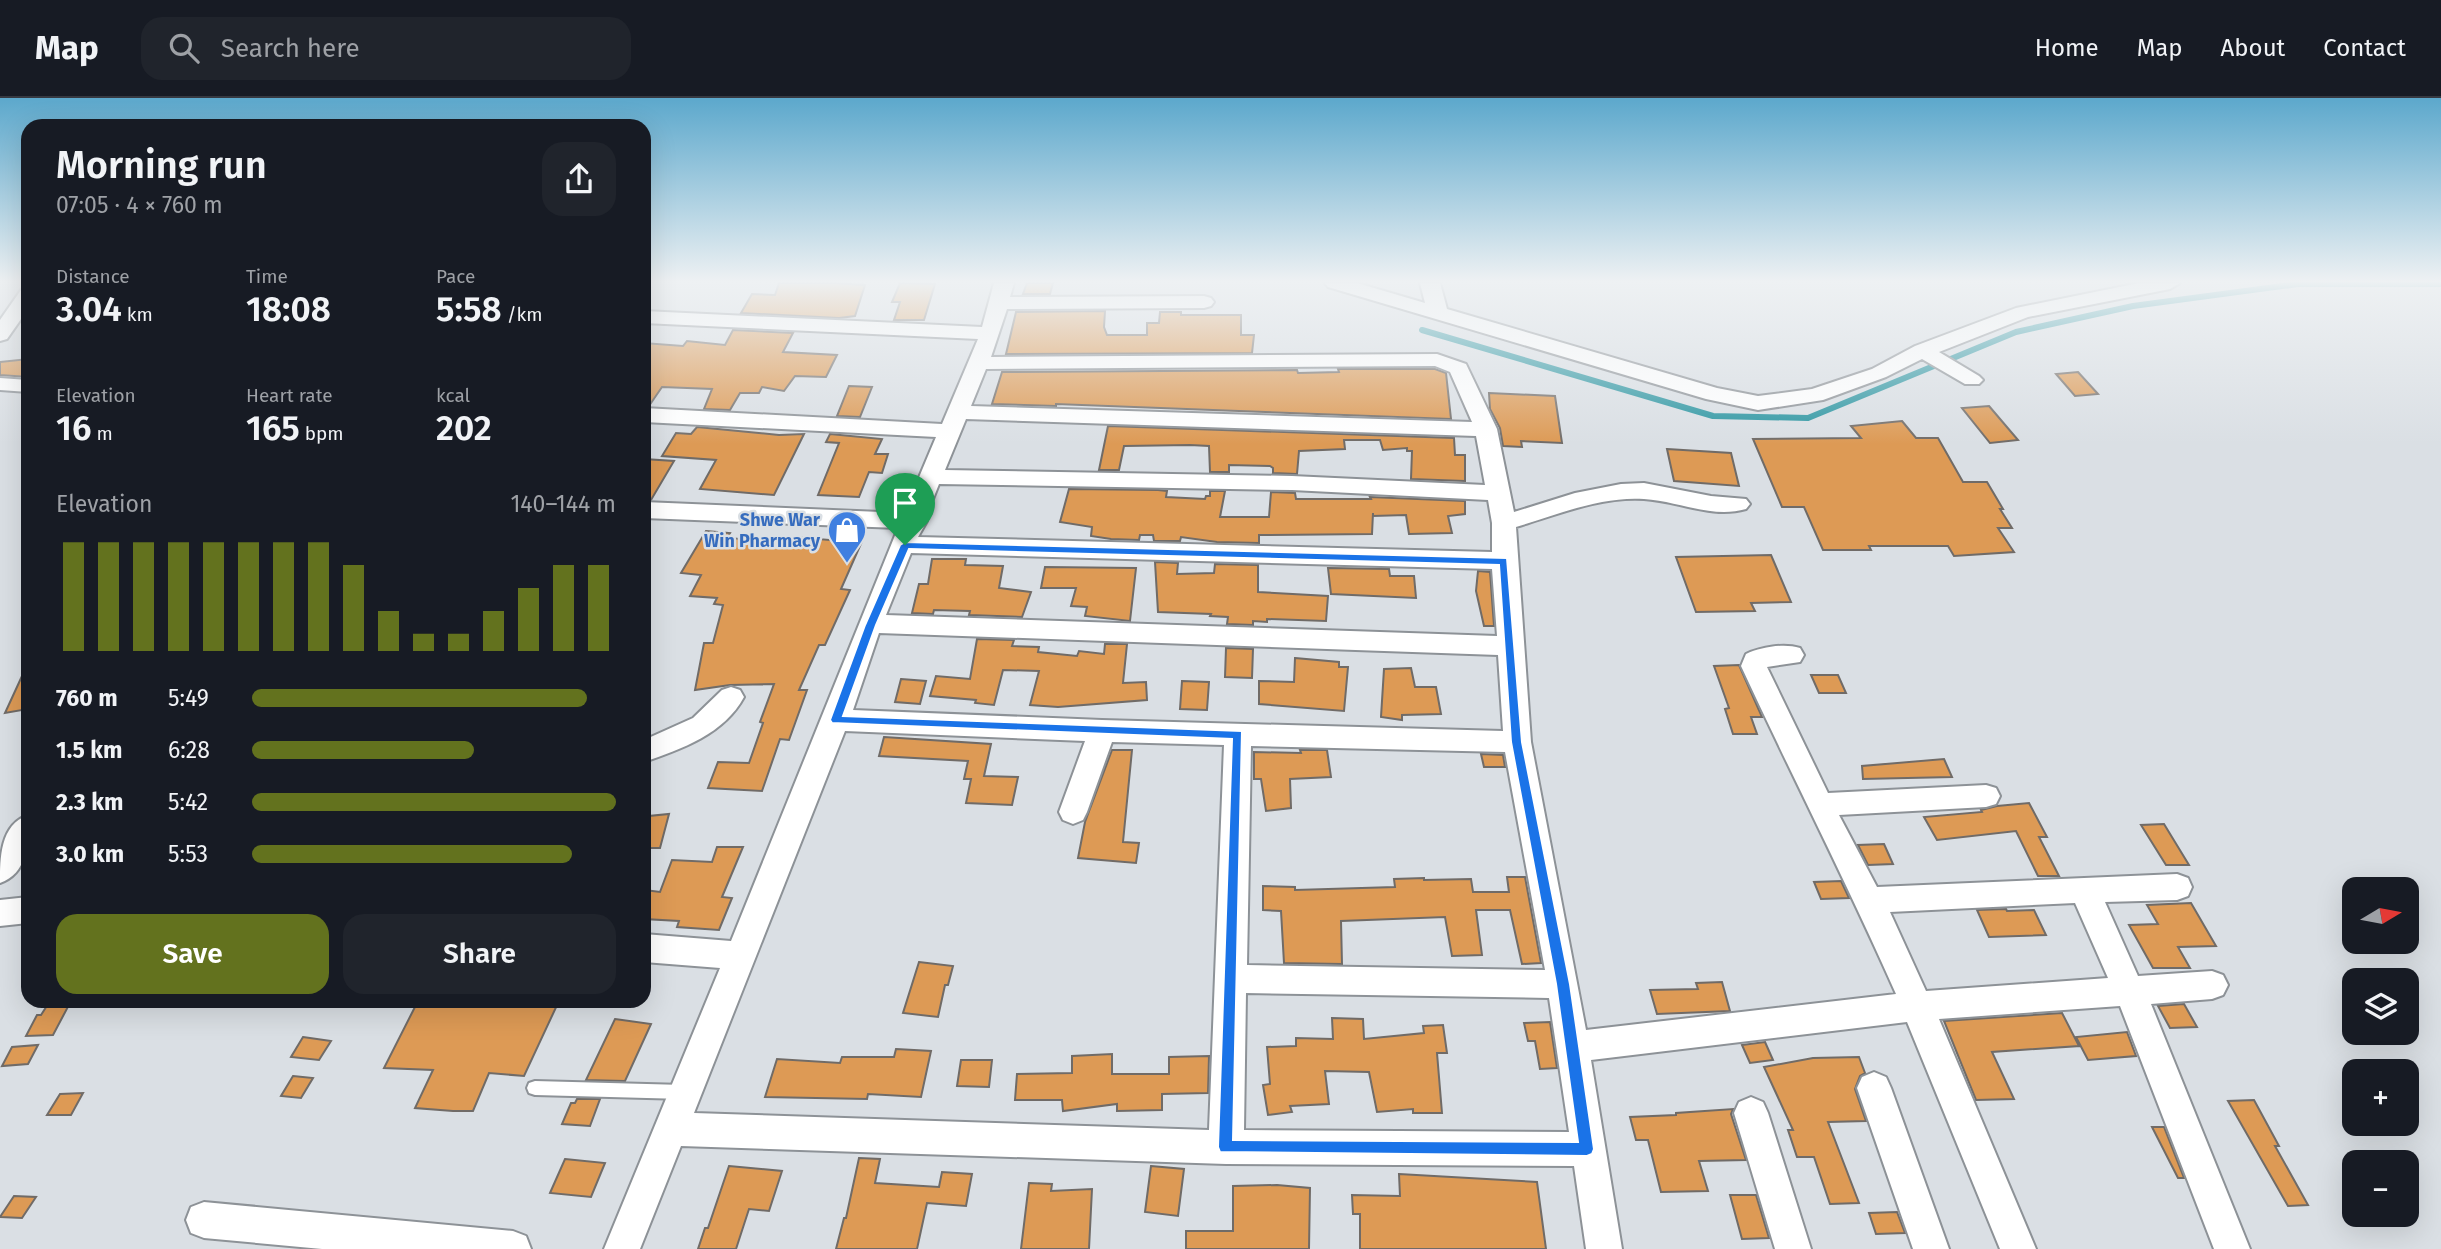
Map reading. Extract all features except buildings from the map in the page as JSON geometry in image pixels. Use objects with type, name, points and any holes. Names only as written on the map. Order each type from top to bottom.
[{"type":"street","points":[[622,1249],[836,720],[870,625],[989,337]]},
{"type":"street","points":[[1516,337],[1714,394],[1758,403],[1815,395],[1879,373],[1899,360],[1936,358],[1976,337]]},
{"type":"street","points":[[1936,358],[1972,380]]},
{"type":"street","points":[[978,363],[1437,360],[1459,368],[1486,429],[1504,523],[1504,561],[1517,742],[1563,984],[1604,1249]]},
{"type":"street","points":[[0,384],[21,386]]},
{"type":"street","points":[[651,415],[1486,429]]},
{"type":"street","points":[[933,477],[1292,483],[1498,493]]},
{"type":"street","points":[[1504,523],[1575,500],[1621,492],[1644,491],[1711,504],[1738,504]]},
{"type":"street","points":[[651,511],[910,533],[1504,561]]},
{"type":"street","points":[[870,625],[1510,646]]},
{"type":"street","points":[[1791,655],[1760,658],[1755,661],[1754,666],[1869,900],[1917,1006],[2018,1249]]},
{"type":"street","points":[[651,748],[695,732],[718,715],[731,697]]},
{"type":"street","points":[[836,720],[1102,731],[1517,742]]},
{"type":"street","points":[[1073,811],[1102,731]]},
{"type":"street","points":[[1226,1147],[1233,979],[1238,735]]},
{"type":"street","points":[[1820,805],[1986,796]]},
{"type":"street","points":[[0,871],[21,838]]},
{"type":"street","points":[[1869,900],[2178,887]]},
{"type":"street","points":[[2084,890],[2130,992],[2232,1249]]},
{"type":"street","points":[[0,913],[21,911]]},
{"type":"street","points":[[651,949],[741,956]]},
{"type":"street","points":[[1233,979],[1563,984]]},
{"type":"street","points":[[1573,1047],[1917,1006],[2212,985]]},
{"type":"street","points":[[1874,1088],[1931,1249]]},
{"type":"street","points":[[1751,1113],[1793,1249]]},
{"type":"street","points":[[671,1129],[1226,1147],[1587,1149]]},
{"type":"street","points":[[204,1220],[513,1249]]},
{"type":"lane","points":[[535,1088],[684,1092]]},
{"type":"waterway","points":[[1445,337],[1713,416],[1808,418],[2005,337]]},
{"type":"place","name":"Shwe War Win Pharmacy","points":[[847,564]]},
{"type":"route","points":[[905,545],[1504,561],[1517,742],[1563,984],[1587,1149],[1226,1147],[1233,979],[1238,735],[836,720],[870,625],[905,545]]}]
